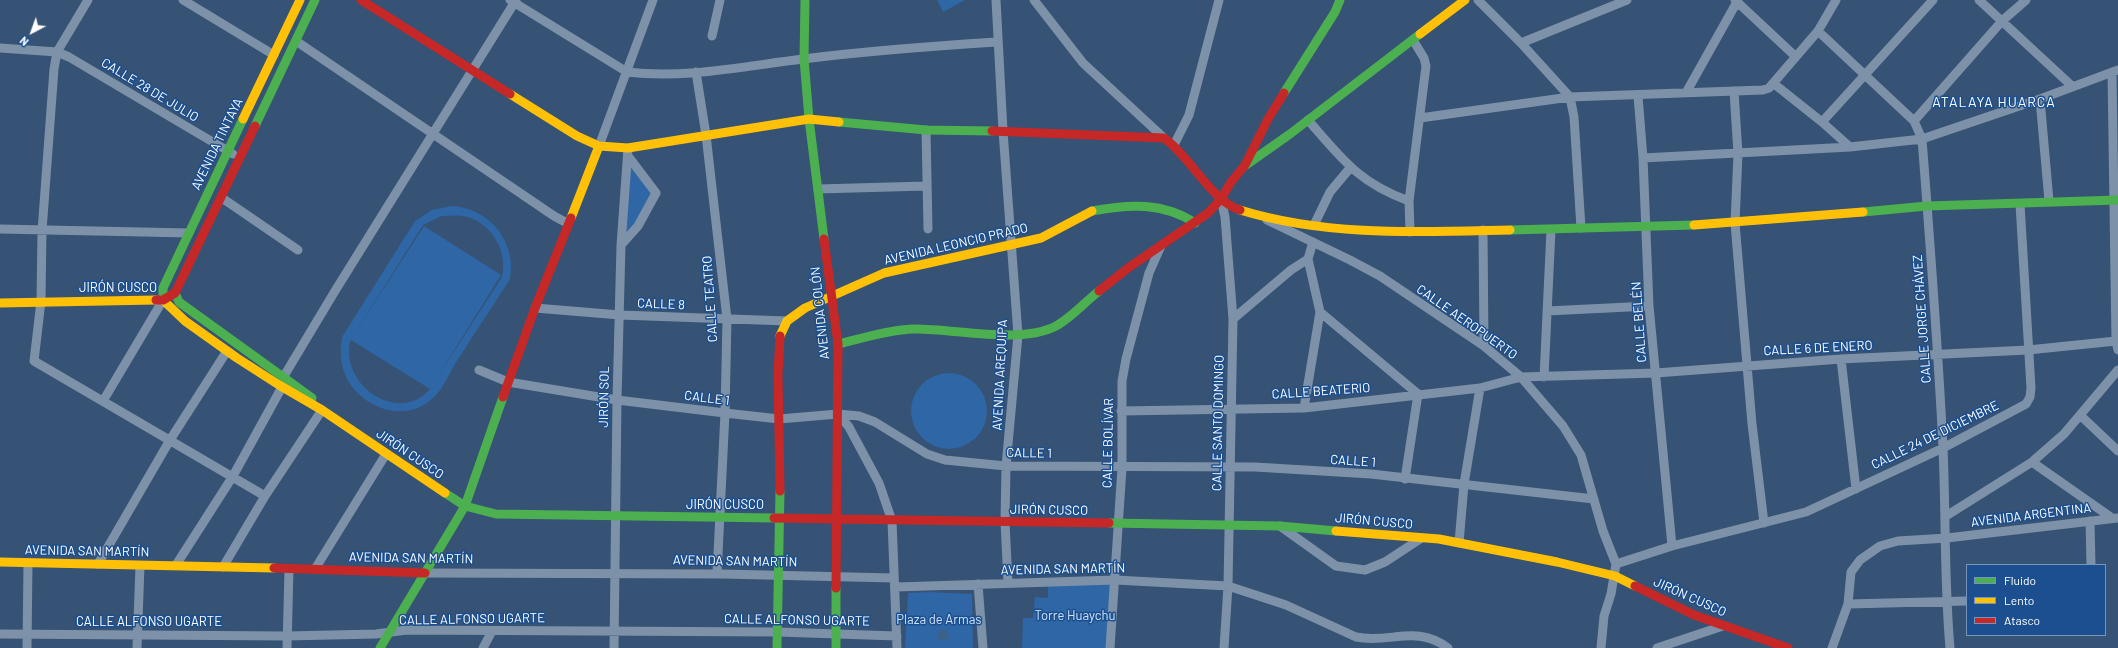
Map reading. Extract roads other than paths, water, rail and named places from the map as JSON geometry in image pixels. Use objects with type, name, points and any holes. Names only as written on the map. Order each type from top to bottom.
[{"type":"main road","name":"AVENIDA TINTAYA","points":[[162,300],[163,288],[188,233],[300,0]]},
{"type":"main road","name":"AVENIDA TINTAYA","points":[[175,293],[222,198],[315,0]]},
{"type":"main road","points":[[361,0],[577,136],[599,146],[628,152],[706,135],[809,119],[926,130],[1002,131],[1164,138],[1174,145],[1221,199],[1237,209],[1260,216],[1315,223],[1356,231],[1410,232],[1646,228],[1927,206],[2116,200]]},
{"type":"main road","name":"AVENIDA COLÓN","points":[[805,0],[804,59],[809,119],[838,344],[836,648]]},
{"type":"main road","points":[[1245,166],[1268,119],[1335,12],[1340,0]]},
{"type":"main road","points":[[838,344],[912,329],[950,329],[1018,335],[1042,332],[1056,326],[1128,268],[1195,222],[1221,199],[1231,182],[1245,166],[1308,120],[1465,0]]},
{"type":"main road","points":[[380,648],[465,506],[535,308],[599,146]]},
{"type":"main road","name":"AVENIDA LEONCIO PRADO","points":[[787,321],[805,308],[884,274],[904,268],[1011,246],[1041,238],[1089,211],[1113,207],[1138,206],[1165,209],[1180,213],[1195,222]]},
{"type":"main road","points":[[162,300],[175,293]]},
{"type":"main road","name":"JIRÓN CUSCO","points":[[175,293],[179,302],[309,394],[322,410]]},
{"type":"main road","name":"JIRÓN CUSCO","points":[[0,303],[41,301],[162,300],[171,312],[227,351],[282,387],[322,410],[465,506],[496,514],[616,515],[719,519],[780,518],[1280,526],[1420,538],[1459,543],[1557,562],[1588,571],[1615,576],[1669,604],[1723,626],[1788,648]]},
{"type":"main road","points":[[777,648],[780,575],[780,337],[787,321]]},
{"type":"main road","name":"AVENIDA SAN MARTÍN","points":[[0,562],[140,566],[176,565],[425,573]]},
{"type":"street","points":[[88,0],[57,52],[54,69],[42,231],[41,301],[34,361],[265,496]]},
{"type":"street","points":[[183,0],[274,54]]},
{"type":"street","points":[[599,146],[653,0]]},
{"type":"street","points":[[712,36],[720,0]]},
{"type":"street","name":"AVENIDA AREQUIPA","points":[[996,0],[1002,131],[1018,335],[1006,466],[1005,522],[1008,583]]},
{"type":"street","points":[[1035,0],[1083,63],[1164,138]]},
{"type":"street","points":[[1174,145],[1189,115],[1219,0]]},
{"type":"street","points":[[1478,0],[1521,43],[1570,97],[1574,117],[1581,228]]},
{"type":"street","points":[[1521,43],[1627,0]]},
{"type":"street","points":[[1420,118],[1570,97],[1638,96],[1687,91],[1763,90],[1768,88],[1818,31],[1836,0]]},
{"type":"street","points":[[1822,122],[1933,0]]},
{"type":"street","points":[[1979,0],[2073,87]]},
{"type":"street","points":[[1914,121],[2002,21],[2026,0]]},
{"type":"street","points":[[284,376],[513,1],[627,72],[644,74],[696,72],[904,48],[997,42]]},
{"type":"street","points":[[1687,91],[1737,1],[1795,56]]},
{"type":"street","name":"CALLE JORGE CHÁVEZ","points":[[1818,31],[1914,121],[1922,139],[1938,355],[1946,516],[1946,603],[1950,648]]},
{"type":"street","points":[[296,40],[432,134],[568,223]]},
{"type":"street","points":[[1410,232],[1409,201],[1426,66],[1424,58],[1413,40]]},
{"type":"street","points":[[0,48],[57,52]]},
{"type":"street","name":"CALLE 28 DE JULIO","points":[[57,52],[69,57],[228,152],[241,158]]},
{"type":"street","points":[[1643,158],[1850,147],[1922,139],[2040,100],[2115,71],[2117,345]]},
{"type":"street","name":"CALLE TEATRO","points":[[696,72],[706,135],[727,319],[725,413],[717,574]]},
{"type":"street","points":[[1772,83],[1822,122],[1850,147]]},
{"type":"street","points":[[1734,91],[1738,154],[1735,222],[1752,424],[1764,523]]},
{"type":"street","name":"CALLE BELÉN","points":[[1638,96],[1643,158],[1649,306],[1672,546]]},
{"type":"street","points":[[2040,100],[2049,201]]},
{"type":"street","points":[[1308,120],[1350,168],[1386,193],[1409,201]]},
{"type":"street","points":[[926,130],[928,229]]},
{"type":"street","points":[[621,245],[638,226],[656,193],[628,152]]},
{"type":"street","name":"JIRÓN SOL","points":[[614,648],[617,400],[621,245],[628,152]]},
{"type":"street","points":[[1315,223],[1330,192],[1350,168]]},
{"type":"street","points":[[818,189],[926,186]]},
{"type":"street","points":[[222,198],[298,250]]},
{"type":"street","name":"CALLE SANTO DOMINGO","points":[[1221,199],[1225,218],[1233,319],[1228,586],[1224,648]]},
{"type":"street","points":[[2020,204],[2028,350]]},
{"type":"street","name":"CALLE AEROPUERTO","points":[[1260,216],[1380,276],[1484,346],[1521,377],[1564,426],[1581,455],[1603,531],[1616,564],[1615,576],[1604,616],[1601,648]]},
{"type":"street","points":[[0,229],[188,233]]},
{"type":"street","points":[[1483,230],[1484,346]]},
{"type":"street","points":[[1544,377],[1551,230]]},
{"type":"street","points":[[1304,408],[1320,312],[1308,258],[1313,242]]},
{"type":"street","name":"CALLE BOLÍVAR","points":[[1110,648],[1122,468],[1122,381],[1126,359],[1149,273],[1162,244]]},
{"type":"street","points":[[1233,319],[1290,270],[1308,258]]},
{"type":"street","points":[[103,401],[162,300]]},
{"type":"street","points":[[1547,311],[1649,306]]},
{"type":"street","name":"CALLE 8","points":[[535,308],[620,315],[787,321]]},
{"type":"street","points":[[1320,312],[1418,394],[1405,479]]},
{"type":"street","name":"CALLE 6 DE ENERO","points":[[1521,377],[1656,373],[1841,359],[2117,345]]},
{"type":"street","name":"CALLE 24 DE DICIEMBRE","points":[[1616,564],[1672,546],[1806,512],[1943,448],[2026,404],[2030,397],[2031,388],[2028,350]]},
{"type":"street","points":[[98,564],[170,440],[227,351]]},
{"type":"street","points":[[1841,359],[1856,489]]},
{"type":"street","name":"CALLE 1","points":[[479,370],[508,382],[617,400],[779,419],[838,414],[859,416],[875,422],[927,454],[945,460],[1006,466],[1122,468],[1230,467],[1372,474],[1594,500]]},
{"type":"street","points":[[1946,516],[2032,462],[2064,434],[2118,370]]},
{"type":"street","name":"CALLE BEATERIO","points":[[1121,411],[1304,408],[1354,404],[1418,394],[1480,388],[1521,377]]},
{"type":"street","points":[[176,565],[233,476],[282,387]]},
{"type":"street","points":[[1459,543],[1464,484],[1480,388]]},
{"type":"street","points":[[223,567],[265,496],[322,410]]},
{"type":"street","points":[[838,414],[849,427],[879,483],[892,520],[897,648]]},
{"type":"street","points":[[2080,415],[2118,451]]},
{"type":"street","points":[[315,569],[386,454]]},
{"type":"street","points":[[2032,462],[2115,518]]},
{"type":"street","name":"AVENIDA ARGENTINA","points":[[1832,648],[1848,604],[1851,572],[1855,565],[1870,552],[1880,546],[1898,541],[1946,538],[2115,518]]},
{"type":"street","points":[[2090,521],[2091,564]]},
{"type":"street","points":[[1280,526],[1336,566],[1365,570],[1385,562],[1420,538]]},
{"type":"street","points":[[27,648],[28,563]]},
{"type":"street","points":[[137,648],[140,566]]},
{"type":"street","points":[[287,648],[289,569]]},
{"type":"street","name":"AVENIDA SAN MARTÍN","points":[[425,573],[616,573],[836,576],[895,582],[978,584],[1115,580],[1228,586],[1286,605],[1356,637],[1366,639],[1420,635],[1431,638],[1448,648]]},
{"type":"street","points":[[978,584],[983,648]]},
{"type":"street","points":[[1848,604],[1946,603],[1966,601]]},
{"type":"street","points":[[1657,648],[1723,626]]},
{"type":"street","name":"CALLE ALFONSO UGARTE","points":[[0,634],[287,636],[388,633],[407,630],[778,632],[897,636]]},
{"type":"street","points":[[483,648],[492,631]]},
{"type":"district","name":"ATALAYA HUARCA","points":[[1994,102]]},
{"type":"park label","name":"Torre Huaychu","points":[[1075,616]]},
{"type":"park label","name":"Plaza de Armas","points":[[939,620]]}]
